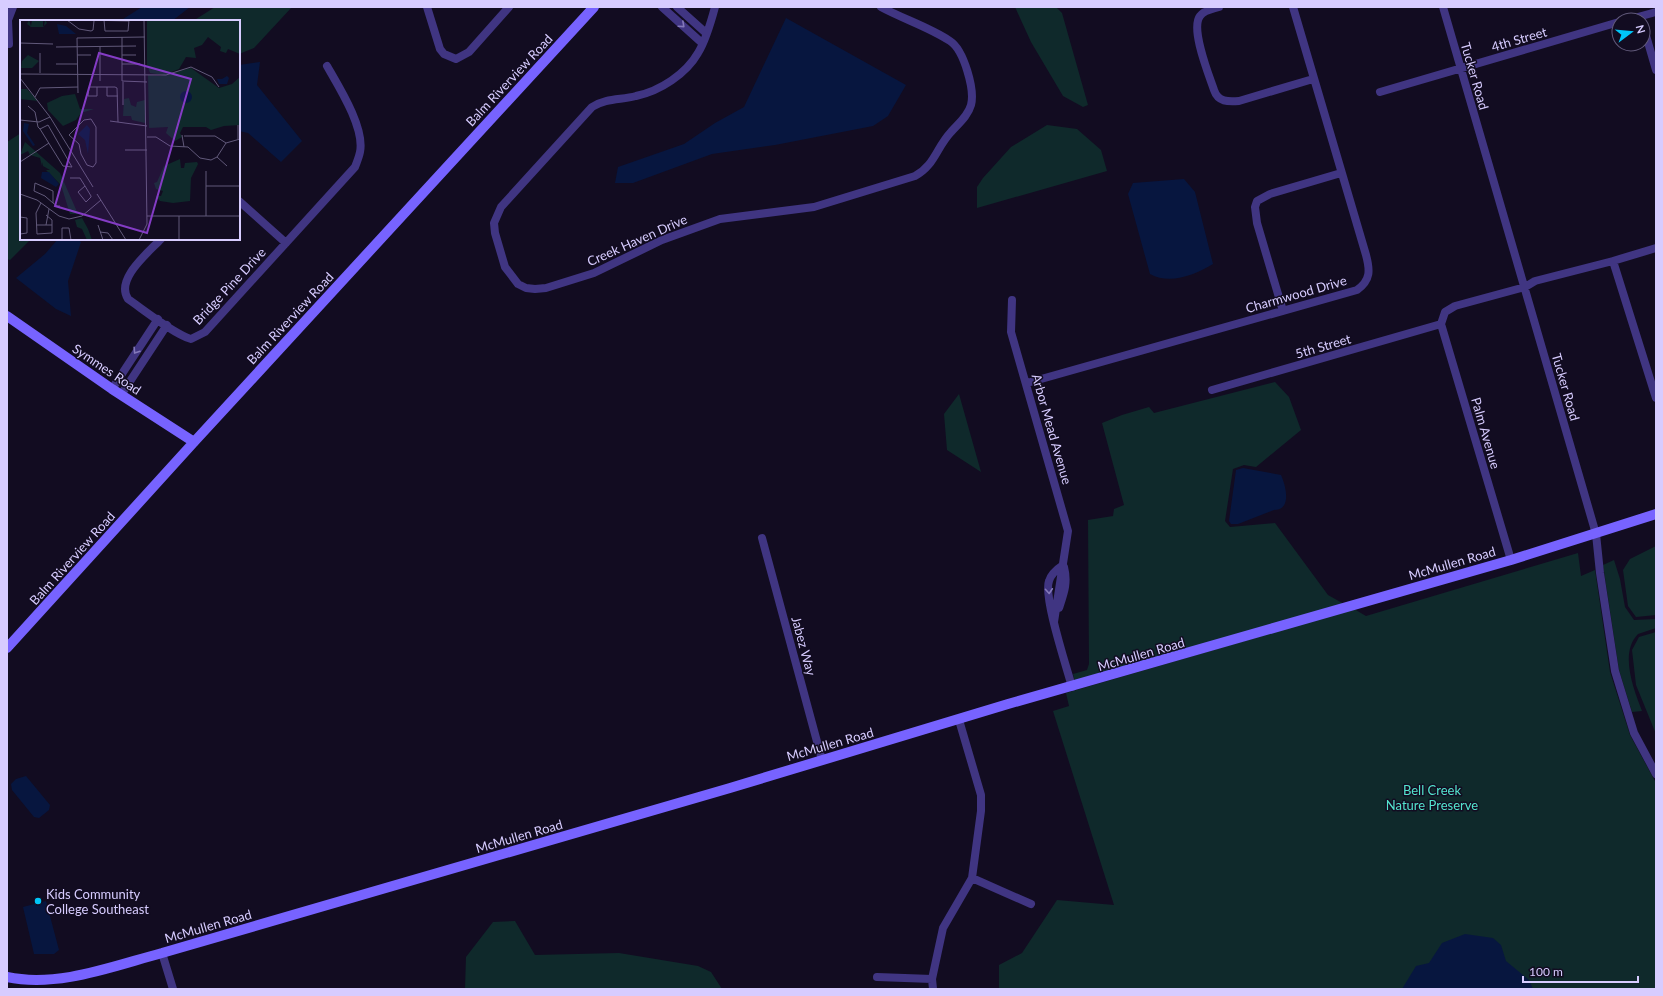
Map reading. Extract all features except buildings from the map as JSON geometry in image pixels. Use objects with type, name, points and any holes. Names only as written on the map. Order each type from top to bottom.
[{"type":"street","points":[[9,44],[8,20],[13,7]]},
{"type":"street","points":[[427,7],[440,49],[444,54],[456,59],[469,52],[509,7]]},
{"type":"street","name":"Balm Riverview Road","points":[[7,648],[303,322],[594,7]]},
{"type":"street","points":[[662,7],[702,44]]},
{"type":"street","points":[[678,7],[706,33]]},
{"type":"street","name":"Creek Haven Drive","points":[[715,7],[698,53],[690,63],[670,81],[643,95],[606,100],[592,107],[501,207],[494,223],[496,233],[505,267],[518,284],[526,288],[546,288],[594,273],[662,240],[720,219],[814,207],[915,176],[924,171],[931,164],[950,133],[968,113],[971,105],[972,92],[962,56],[951,41],[881,7]]},
{"type":"street","points":[[1219,7],[1205,12],[1200,16],[1197,25],[1198,36],[1217,97],[1229,102],[1239,101],[1313,79]]},
{"type":"street","name":"Charmwood Drive","points":[[1027,383],[1357,290],[1367,282],[1370,274],[1369,267],[1293,7]]},
{"type":"street","name":"Tucker Road","points":[[1443,7],[1596,534],[1600,573],[1615,671],[1634,733],[1656,774]]},
{"type":"street","name":"4th Street","points":[[1380,92],[1611,24]]},
{"type":"street","points":[[1651,52],[1656,70]]},
{"type":"street","name":"Bridge Pine Drive","points":[[160,240],[127,277],[124,286],[125,294],[128,299],[185,337],[191,339],[205,332],[355,167],[361,152],[358,130],[347,102],[327,66]]},
{"type":"street","points":[[1283,311],[1257,223],[1255,208],[1257,201],[1270,194],[1341,173]]},
{"type":"street","points":[[240,201],[286,243]]},
{"type":"street","points":[[1441,324],[1445,312],[1455,306],[1525,287],[1535,281],[1613,261],[1656,248]]},
{"type":"street","points":[[1613,261],[1656,398]]},
{"type":"street","name":"Arbor Mead Avenue","points":[[1012,300],[1011,332],[1067,523],[1068,538],[1063,565],[1067,579],[1065,592],[1054,622]]},
{"type":"street","name":"Symmes Road","points":[[7,316],[112,389],[194,442]]},
{"type":"street","points":[[112,389],[158,319]]},
{"type":"street","name":"5th Street","points":[[1212,390],[1441,324]]},
{"type":"street","name":"Palm Avenue","points":[[1441,324],[1511,560]]},
{"type":"street","points":[[121,395],[167,325]]},
{"type":"street","name":"McMullen Road","points":[[7,978],[19,980],[58,978],[85,974],[162,953],[959,720],[1008,704],[1072,687],[1511,560],[1656,514]]},
{"type":"street","name":"Jabez Way","points":[[762,538],[822,760]]},
{"type":"street","points":[[1063,565],[1052,574],[1048,581],[1048,594],[1072,687]]},
{"type":"street","points":[[933,989],[932,979],[943,928],[972,878],[981,812],[981,795],[959,720]]},
{"type":"street","points":[[972,878],[1031,904]]},
{"type":"street","points":[[162,953],[173,989]]},
{"type":"street","points":[[877,977],[932,979]]},
{"type":"green space","points":[[215,7],[292,7],[254,48],[240,54],[240,20],[195,20]]},
{"type":"green space","points":[[1015,7],[1056,7],[1062,13],[1088,105],[1083,107],[1063,96],[1031,42]]},
{"type":"green space","points":[[1047,125],[1077,129],[1101,150],[1107,171],[977,208],[977,187],[983,178],[1011,147]]},
{"type":"green space","points":[[20,134],[20,240],[30,240],[10,260],[7,259],[7,142]]},
{"type":"green space","points":[[1275,382],[1289,397],[1301,430],[1256,467],[1244,465],[1233,469],[1225,521],[1230,527],[1275,523],[1328,595],[1344,604],[1075,682],[1073,674],[1087,670],[1089,664],[1088,520],[1113,516],[1114,509],[1124,505],[1102,423],[1149,407],[1154,413]]},
{"type":"green space","points":[[959,394],[981,472],[947,450],[944,414]]},
{"type":"green space","points":[[1656,546],[1656,615],[1636,617],[1628,606],[1623,570],[1630,559]]},
{"type":"green space","name":"Bell Creek Nature Preserve","points":[[1578,553],[1581,576],[1595,570],[1610,672],[1630,735],[1656,783],[1656,989],[999,989],[999,965],[1022,953],[1057,900],[1114,905],[1053,711],[1069,706],[1066,693],[1354,609],[1366,616]]},
{"type":"green space","points":[[1614,560],[1620,579],[1625,607],[1634,620],[1656,619],[1656,628],[1638,634],[1632,642],[1629,651],[1632,682],[1642,711],[1632,712],[1619,670],[1603,565]]},
{"type":"green space","points":[[1656,632],[1656,734],[1636,685],[1632,650],[1639,637]]},
{"type":"green space","points":[[515,921],[535,955],[619,953],[698,966],[711,972],[722,989],[465,989],[466,957],[493,922]]},
{"type":"water","points":[[142,7],[190,7],[173,20],[122,20]]},
{"type":"water","points":[[786,18],[906,85],[888,116],[873,126],[775,145],[712,154],[633,183],[615,183],[618,167],[684,144],[715,123],[744,107]]},
{"type":"water","points":[[260,62],[257,85],[302,141],[281,162],[248,133],[240,131],[240,65]]},
{"type":"water","points":[[1184,179],[1195,192],[1213,264],[1190,275],[1174,279],[1166,279],[1150,274],[1128,194],[1133,183]]},
{"type":"water","points":[[57,240],[78,240],[81,242],[68,281],[71,316],[56,309],[16,278],[45,254]]},
{"type":"water","points":[[1243,468],[1281,475],[1286,491],[1285,502],[1280,509],[1238,524],[1231,524],[1229,521],[1236,470]]},
{"type":"water","points":[[26,776],[50,805],[49,810],[39,818],[34,817],[12,790],[11,784],[16,779]]},
{"type":"water","points":[[46,901],[59,950],[54,954],[34,954],[23,907]]},
{"type":"water","points":[[1465,934],[1493,938],[1501,945],[1506,961],[1529,980],[1533,989],[1402,989],[1416,966],[1429,963],[1442,943]]},
{"type":"place","name":"Kids Community College Southeast","points":[[38,901]]}]
